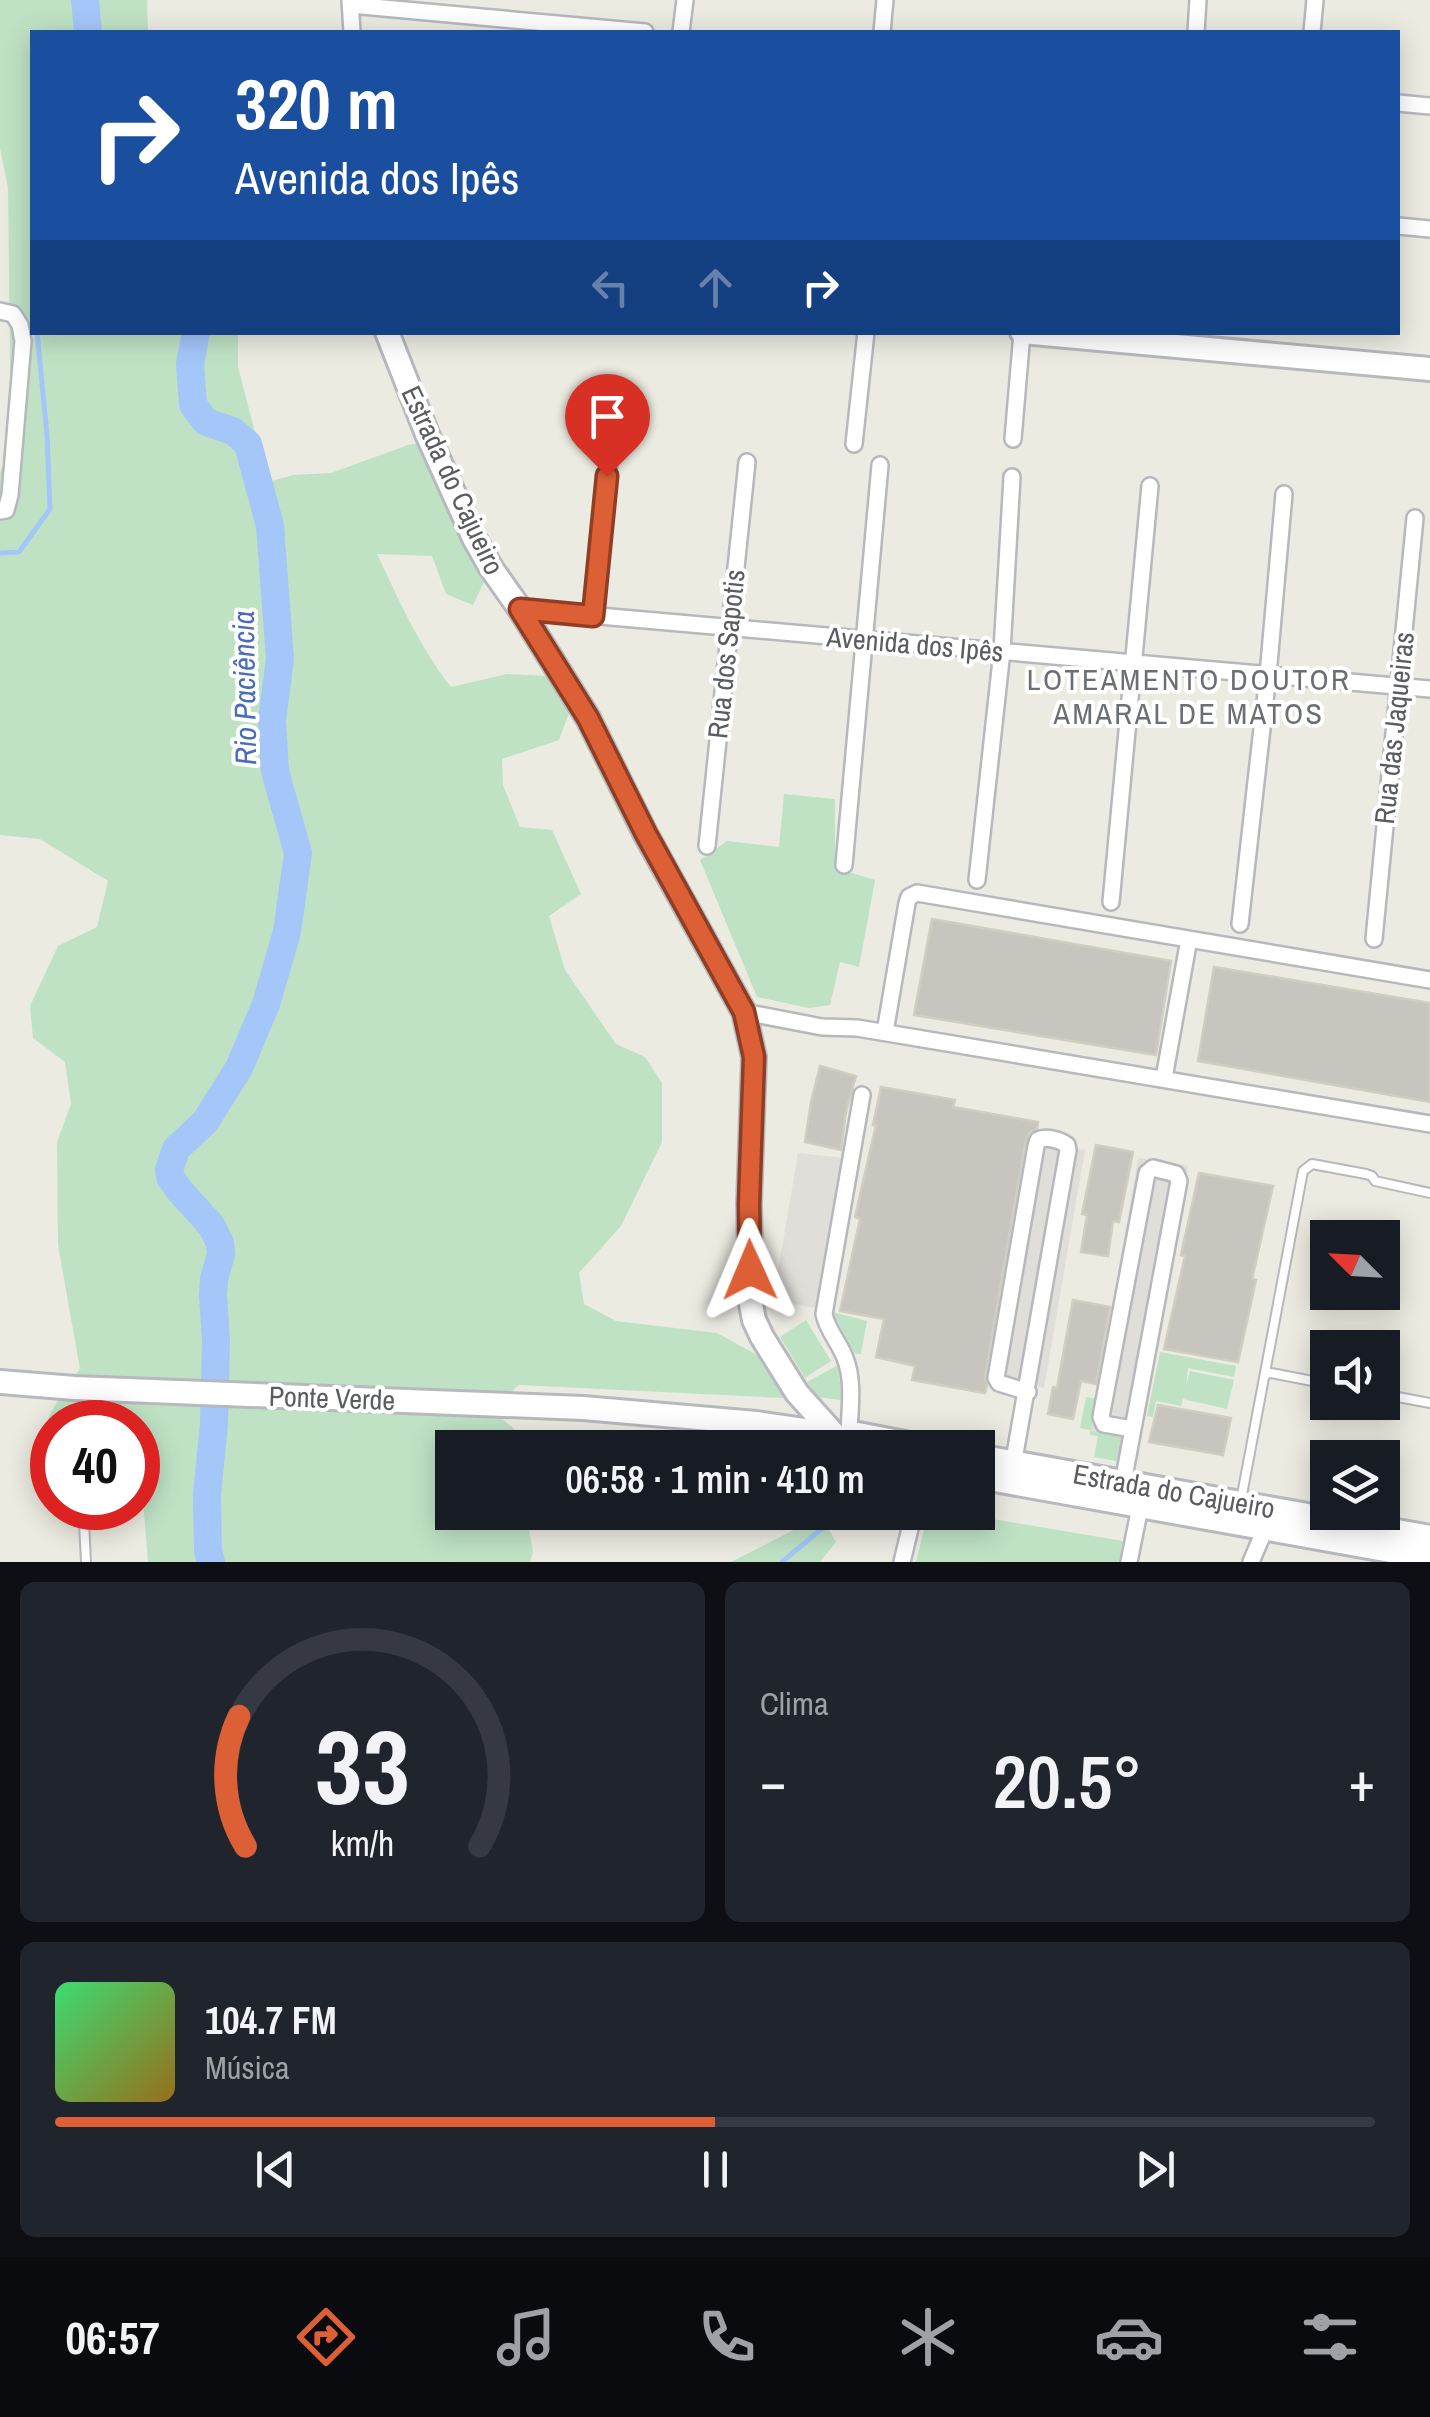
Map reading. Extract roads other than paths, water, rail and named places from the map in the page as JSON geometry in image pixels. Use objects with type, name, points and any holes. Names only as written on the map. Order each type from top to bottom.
[{"type":"street","points":[[682,30],[684,0]]},
{"type":"street","points":[[882,30],[884,0]]},
{"type":"street","points":[[1196,30],[1198,0]]},
{"type":"street","points":[[1312,30],[1315,0]]},
{"type":"street","points":[[352,30],[351,2],[625,30]]},
{"type":"street","points":[[1400,103],[1430,106]]},
{"type":"street","points":[[1400,226],[1430,230]]},
{"type":"street","points":[[0,311],[13,314],[23,340],[8,433],[10,494],[6,510],[0,512]]},
{"type":"street","name":"Estrada do Cajueiro","points":[[388,335],[474,538],[588,718],[646,834],[744,1012],[754,1057],[749,1204],[754,1320],[796,1393],[833,1430]]},
{"type":"street","points":[[854,444],[866,335]]},
{"type":"street","points":[[1013,439],[1022,335]]},
{"type":"street","points":[[1055,335],[1430,369]]},
{"type":"street","points":[[593,616],[611,442]]},
{"type":"street","name":"Rua dos Sapotis","points":[[707,846],[747,462]]},
{"type":"street","points":[[844,864],[880,465]]},
{"type":"street","points":[[977,880],[1002,652],[1012,477]]},
{"type":"street","points":[[1110,902],[1150,486]]},
{"type":"street","points":[[1240,924],[1284,494]]},
{"type":"street","name":"Rua das Jaqueiras","points":[[1374,939],[1416,518]]},
{"type":"street","name":"Avenida dos Ipês","points":[[520,609],[1430,690]]},
{"type":"street","points":[[885,1032],[906,903],[913,894],[1430,980]]},
{"type":"street","points":[[1164,1078],[1189,939]]},
{"type":"street","points":[[744,1012],[1430,1124]]},
{"type":"street","points":[[842,1430],[849,1369],[824,1314],[862,1095]]},
{"type":"street","points":[[1012,1473],[1028,1392],[1068,1150],[1062,1141],[1043,1138],[1036,1146],[996,1378],[998,1384],[1028,1392]]},
{"type":"street","points":[[1129,1562],[1132,1429],[1179,1182],[1176,1174],[1154,1168],[1147,1173],[1101,1418],[1104,1424],[1132,1429]]},
{"type":"street","name":"Ponte Verde","points":[[0,1382],[583,1408],[779,1430]]},
{"type":"street","name":"Estrada do Cajueiro","points":[[995,1464],[1012,1473],[1128,1497],[1310,1526]]},
{"type":"street","name":"Estrada do Cajueiro","points":[[995,1475],[1012,1473]]},
{"type":"street","name":"Estrada do Cajueiro","points":[[1238,1513],[1264,1528],[1310,1526]]},
{"type":"street","points":[[1251,1562],[1264,1528]]},
{"type":"street","points":[[902,1562],[910,1530]]},
{"type":"street","name":"Estrada do Cajueiro","points":[[1319,1530],[1376,1555],[1430,1558]]},
{"type":"street","name":"Estrada do Cajueiro","points":[[1350,1530],[1430,1538]]},
{"type":"lane","points":[[1238,1513],[1303,1171],[1312,1164],[1366,1174],[1375,1181],[1430,1194]]},
{"type":"lane","points":[[1266,1374],[1310,1381]]},
{"type":"lane","points":[[1400,1397],[1430,1402]]},
{"type":"lane","points":[[84,1530],[86,1562]]},
{"type":"waterway","name":"Rio Paciência","points":[[85,0],[88,30]]},
{"type":"waterway","points":[[0,553],[19,552],[50,509],[37,335]]},
{"type":"waterway","name":"Rio Paciência","points":[[195,335],[190,364],[193,405],[206,422],[233,431],[248,444],[270,526],[280,659],[272,720],[275,771],[298,853],[287,932],[266,1004],[239,1068],[205,1122],[176,1149],[169,1170],[179,1190],[211,1225],[220,1243],[213,1295],[214,1424],[207,1495],[211,1562]]},
{"type":"waterway","points":[[782,1562],[820,1530]]},
{"type":"district","name":"LOTEAMENTO DOUTOR AMARAL DE MATOS","points":[[1189,696]]}]
